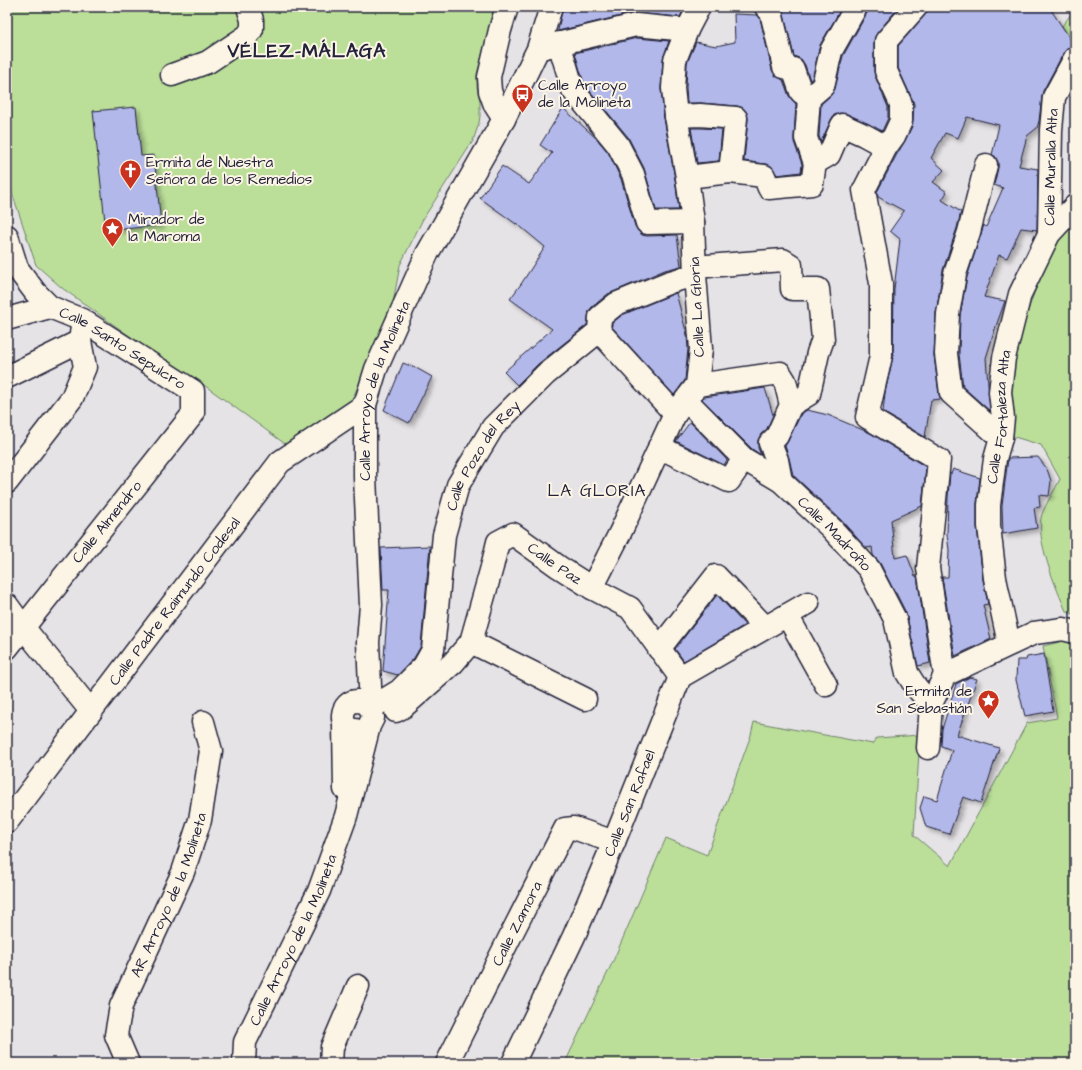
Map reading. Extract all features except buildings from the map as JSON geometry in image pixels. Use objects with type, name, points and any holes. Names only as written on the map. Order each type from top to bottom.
[{"type":"street","points":[[172,75],[208,62],[247,36],[252,29],[252,20],[248,7]]},
{"type":"street","points":[[504,119],[492,98],[489,77],[507,7]]},
{"type":"street","name":"Calle Arroyo de la Molineta","points":[[244,1063],[245,1042],[319,891],[346,816],[371,718],[368,642],[371,605],[365,477],[365,405],[376,369],[427,254],[504,119],[538,49],[551,7]]},
{"type":"street","name":"Calle La Gloria","points":[[592,588],[620,533],[659,447],[686,400],[701,349],[693,222],[673,88],[675,60],[687,30],[699,7]]},
{"type":"street","points":[[766,7],[771,12],[784,67],[793,69],[800,92],[809,98]]},
{"type":"street","points":[[687,177],[730,172],[764,176],[769,188],[812,184],[815,163],[806,138],[809,98],[823,86],[831,51],[856,7]]},
{"type":"street","points":[[916,7],[886,41],[886,71],[902,104],[901,121],[864,190],[881,283],[881,356],[867,417],[939,460],[928,568],[945,675],[931,704],[928,748]]},
{"type":"street","points":[[538,49],[636,25],[687,30]]},
{"type":"street","points":[[559,43],[573,90],[618,145],[633,174],[647,223],[693,222]]},
{"type":"street","name":"Calle Muralla Alta","points":[[1049,234],[1051,130],[1054,97],[1075,58]]},
{"type":"street","points":[[676,116],[700,115],[736,118],[730,172]]},
{"type":"street","points":[[815,163],[829,155],[842,125],[886,147]]},
{"type":"street","points":[[986,165],[969,232],[956,274],[948,314],[946,354],[951,393],[1001,438]]},
{"type":"street","name":"Calle Fortaleza Alta","points":[[1009,644],[995,578],[989,526],[989,505],[995,459],[1001,438],[1003,418],[1000,392],[1004,358],[1020,294],[1049,234],[1075,206]]},
{"type":"street","name":"Calle Santo Sepulcro","points":[[7,236],[17,268],[35,292],[50,307],[82,320],[193,391]]},
{"type":"street","points":[[599,331],[600,317],[616,304],[695,271],[782,260],[791,265],[792,289],[818,289],[823,339],[818,353],[810,394],[792,405],[777,436],[770,443],[777,460],[781,481]]},
{"type":"street","name":"Calle Santo Sepulcro","points":[[7,319],[50,307]]},
{"type":"street","points":[[7,482],[72,398],[85,367],[80,341],[82,320]]},
{"type":"street","name":"Calle Madroño","points":[[599,331],[686,400],[744,459],[781,481],[831,528],[869,569],[895,619],[907,673],[916,687],[931,704]]},
{"type":"street","name":"Calle Pozo del Rey","points":[[371,718],[424,666],[433,650],[444,535],[458,486],[494,426],[546,374],[599,331]]},
{"type":"street","points":[[7,377],[80,341]]},
{"type":"street","points":[[686,400],[780,373],[785,382],[792,405]]},
{"type":"street","name":"Calle Almendro","points":[[7,648],[193,414],[193,391]]},
{"type":"street","name":"Calle Padre Raimundo Codesal","points":[[7,822],[280,462],[365,405]]},
{"type":"street","points":[[659,447],[729,481],[744,459]]},
{"type":"street","name":"Calle Paz","points":[[371,718],[386,716],[403,707],[453,663],[471,642],[498,542],[513,534],[559,567],[592,588],[630,608],[680,677]]},
{"type":"street","points":[[659,649],[716,576],[765,627]]},
{"type":"street","points":[[680,677],[808,603]]},
{"type":"street","points":[[7,605],[91,711]]},
{"type":"street","points":[[786,615],[826,685]]},
{"type":"street","points":[[945,675],[1034,633],[1063,629],[1075,632]]},
{"type":"street","name":"Calle Arroyo de la Molineta","points":[[346,816],[345,715],[368,642]]},
{"type":"street","points":[[471,642],[585,699]]},
{"type":"street","name":"Calle San Rafael","points":[[513,1063],[574,936],[614,842],[680,677]]},
{"type":"street","points":[[345,715],[354,701],[364,702],[371,718]]},
{"type":"street","name":"AR Arroyo de la Molineta","points":[[128,1063],[116,1035],[121,1006],[183,872],[200,820],[210,751],[203,722]]},
{"type":"street","name":"Calle Zamora","points":[[447,1063],[565,829],[574,828],[614,842]]},
{"type":"street","points":[[331,1063],[332,1047],[358,986]]},
{"type":"green space","points":[[7,7],[495,7],[477,74],[480,116],[473,141],[423,219],[400,265],[391,314],[350,404],[288,446],[204,385],[190,379],[62,288],[36,265],[7,177]]},
{"type":"green space","points":[[1075,9],[1075,46],[1062,26]]},
{"type":"green space","points":[[1075,218],[1075,615],[1066,611],[1048,563],[1041,536],[1040,524],[1042,514],[1060,479],[1041,445],[1011,436],[1012,355],[1047,257]]},
{"type":"green space","points":[[1068,640],[1075,644],[1075,1063],[565,1063],[614,959],[666,838],[707,855],[751,735],[754,722],[873,744],[877,738],[920,735],[914,835],[950,866],[1027,723],[1057,718],[1043,646]]},
{"type":"place","name":"Calle Arroyo de la Molineta","points":[[523,114]]},
{"type":"place","name":"Ermita de Nuestra Señora de los Remedios","points":[[130,190]]},
{"type":"place","name":"Mirador de la Maroma","points":[[112,248]]},
{"type":"place","name":"Ermita de San Sebastián","points":[[988,720]]},
{"type":"district","name":"VÉLEZ-MÁLAGA","points":[[307,51]]},
{"type":"district","name":"LA GLORIA","points":[[597,491]]}]
